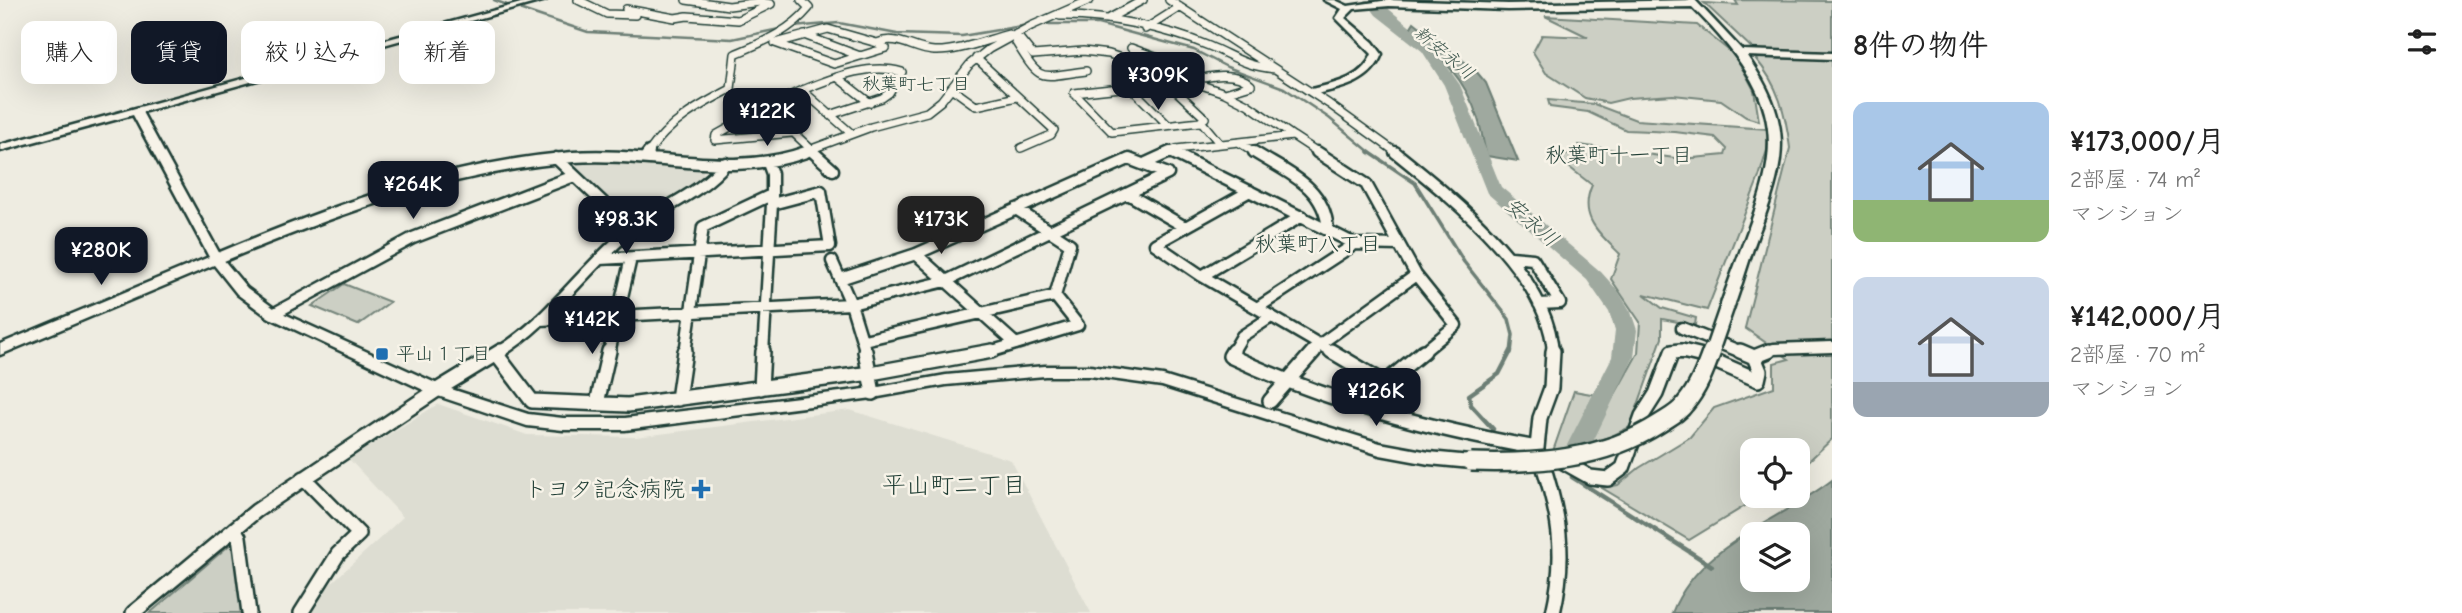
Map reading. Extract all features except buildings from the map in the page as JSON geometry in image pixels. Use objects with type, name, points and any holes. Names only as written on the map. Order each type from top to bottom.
[{"type":"street","points":[[0,148],[542,0]]},
{"type":"street","points":[[578,0],[607,14],[655,14]]},
{"type":"street","points":[[626,9],[676,18],[690,16],[738,20],[771,4],[759,1],[729,5],[686,0]]},
{"type":"street","points":[[646,156],[662,132],[697,106],[731,89],[735,54],[793,27],[809,8],[801,0]]},
{"type":"street","points":[[0,350],[281,233],[419,186],[486,168],[556,158],[646,156],[726,163],[768,163],[810,151],[852,134],[924,114],[976,58],[1013,35],[1090,0]]},
{"type":"street","points":[[1108,19],[1143,0]]},
{"type":"street","points":[[1169,0],[1311,92],[1417,169],[1511,257],[1539,303],[1553,342],[1550,392],[1539,420],[1537,448],[1559,512],[1563,547],[1560,590],[1553,613]]},
{"type":"street","points":[[1328,0],[1348,9]]},
{"type":"street","points":[[136,111],[216,258],[242,291],[273,314],[437,390],[527,420],[606,424],[648,422],[873,393],[946,380],[1045,371],[1126,374],[1175,385],[1380,449],[1429,458],[1517,464],[1595,451],[1640,437],[1685,406],[1700,377],[1773,179],[1776,143],[1774,120],[1764,89],[1742,53],[1692,2],[1508,7],[1367,4],[1342,13],[1342,21],[1374,48],[1377,54],[1375,62],[1350,81],[1311,92]]},
{"type":"street","points":[[690,16],[710,4]]},
{"type":"street","points":[[1145,29],[1180,7]]},
{"type":"street","points":[[1055,16],[1085,15],[1183,37],[1209,46],[1251,67],[1275,69]]},
{"type":"street","points":[[1183,37],[1205,24]]},
{"type":"street","points":[[752,50],[775,43],[804,35],[835,29],[886,48],[834,64],[775,43]]},
{"type":"street","points":[[804,35],[860,56]]},
{"type":"street","points":[[877,43],[892,37],[934,51],[1013,35]]},
{"type":"street","points":[[1013,35],[1033,55],[1085,51],[1109,54],[1192,81],[1247,104],[1366,184],[1416,275],[1456,324],[1385,383],[1202,276],[1155,244],[1250,191]]},
{"type":"street","points":[[1013,35],[1035,73],[1044,76],[1087,71]]},
{"type":"street","points":[[1131,48],[1158,58],[1146,66]]},
{"type":"street","points":[[1742,53],[1832,56]]},
{"type":"street","points":[[976,58],[1054,130],[1051,135],[1021,149]]},
{"type":"street","points":[[792,133],[715,140],[716,135],[766,107],[837,77],[890,68],[901,71],[889,93],[870,103],[830,115]]},
{"type":"street","points":[[1167,74],[1146,84],[1173,88],[1205,118],[1201,121],[1112,132],[1104,129],[1093,111],[1074,93],[1130,87],[1168,125]]},
{"type":"street","points":[[1192,81],[1215,74],[1247,81],[1251,85],[1225,93]]},
{"type":"street","points":[[837,77],[870,103]]},
{"type":"street","points":[[951,88],[976,106],[1017,97]]},
{"type":"street","points":[[802,90],[852,134]]},
{"type":"street","points":[[766,107],[833,170]]},
{"type":"street","points":[[1201,121],[1220,145]]},
{"type":"street","points":[[1146,163],[1170,150],[1293,136]]},
{"type":"street","points":[[1240,143],[1314,190],[1327,219],[1328,229]]},
{"type":"street","points":[[1170,150],[1355,244],[1399,245]]},
{"type":"street","points":[[556,158],[632,230]]},
{"type":"street","points":[[540,320],[851,304],[946,281],[1168,174],[1146,163],[1129,159],[916,254],[840,278]]},
{"type":"street","points":[[134,613],[234,529],[304,478],[437,390],[497,355],[540,320],[632,230],[711,181],[726,163]]},
{"type":"street","points":[[761,388],[772,199],[772,174],[768,163]]},
{"type":"street","points":[[273,314],[413,237],[575,176]]},
{"type":"street","points":[[600,259],[701,255],[830,246],[821,191],[772,199],[703,227],[701,255],[678,398]]},
{"type":"street","points":[[1128,194],[1185,227]]},
{"type":"street","points":[[1016,209],[1070,244],[1055,296]]},
{"type":"street","points":[[1202,276],[1303,216]]},
{"type":"street","points":[[1257,308],[1355,244]]},
{"type":"street","points":[[916,254],[1016,344]]},
{"type":"street","points":[[1511,257],[1533,259],[1560,303],[1539,303]]},
{"type":"street","points":[[597,403],[631,258]]},
{"type":"street","points":[[832,261],[864,340],[873,393]]},
{"type":"street","points":[[1270,401],[1320,345],[1416,275]]},
{"type":"street","points":[[864,340],[1055,296]]},
{"type":"street","points":[[497,355],[532,401],[628,405],[871,373],[976,356],[1078,325],[1055,296]]},
{"type":"street","points":[[1271,317],[1241,336],[1230,356],[1321,396],[1537,448],[1590,477],[1608,478],[1623,468],[1642,416],[1656,394],[1672,352],[1693,352],[1758,380],[1760,371],[1754,357]]},
{"type":"street","points":[[1682,328],[1754,357],[1774,349],[1832,347]]},
{"type":"street","points":[[301,613],[338,554],[359,534],[304,478]]},
{"type":"street","points":[[234,529],[239,537],[249,613]]},
{"type":"shaded area","points":[[1735,0],[1832,1],[1832,53],[1756,52],[1704,3],[1738,5]]},
{"type":"shaded area","points":[[1545,16],[1697,25],[1732,53],[1745,73],[1754,90],[1759,121],[1746,117],[1721,100],[1673,95],[1629,98],[1608,103],[1585,98],[1546,73],[1533,52],[1542,35],[1588,37]]},
{"type":"shaded area","points":[[1755,58],[1832,59],[1832,439],[1810,460],[1810,438],[1740,438],[1742,508],[1689,540],[1602,488],[1618,485],[1639,468],[1690,437],[1714,408],[1774,387],[1774,363],[1789,359],[1745,328],[1790,148],[1780,100]]},
{"type":"shaded area","points":[[1548,100],[1594,104],[1636,120],[1768,129],[1767,150],[1759,177],[1707,310],[1644,294],[1662,308],[1696,318],[1695,325],[1662,319],[1662,338],[1630,427],[1610,437],[1553,451],[1574,391],[1613,398],[1638,353],[1640,322],[1611,279],[1620,254],[1598,231],[1589,215],[1588,196],[1592,185],[1556,157],[1580,151],[1579,145],[1682,159],[1725,155],[1727,149],[1715,137],[1626,130],[1588,112],[1550,107]]},
{"type":"shaded area","points":[[569,159],[700,164],[705,177],[633,222],[567,162]]},
{"type":"shaded area","points":[[344,284],[390,302],[358,325],[312,306]]},
{"type":"shaded area","name":"トヨタ記念病院","points":[[438,404],[527,435],[636,437],[850,410],[1011,460],[1091,613],[311,613],[327,587],[403,517],[349,459]]},
{"type":"shaded area","points":[[233,542],[243,613],[150,613]]},
{"type":"water","name":"新安永川","points":[[1414,22],[1476,71],[1486,83],[1518,161],[1487,156],[1478,119],[1467,92],[1451,69],[1409,30]]},
{"type":"water","points":[[1832,480],[1832,613],[1672,613],[1684,589],[1701,569],[1740,537],[1740,592],[1810,592],[1810,522],[1766,522],[1789,508],[1810,508],[1810,496]]},
{"type":"waterway","points":[[494,0],[507,5]]},
{"type":"waterway","name":"安永川","points":[[1371,0],[1381,12],[1427,48],[1452,85],[1493,189],[1594,276],[1620,312],[1626,330],[1623,357],[1575,453]]},
{"type":"waterway","points":[[522,10],[588,32],[732,39],[784,28]]},
{"type":"waterway","points":[[792,27],[839,23],[897,34],[962,36],[1027,25]]},
{"type":"waterway","points":[[1045,24],[1098,24],[1194,50],[1227,67],[1284,88],[1329,118],[1371,153]]},
{"type":"waterway","points":[[1369,152],[1415,183],[1464,262],[1509,319],[1513,335],[1511,353]]},
{"type":"waterway","points":[[1493,429],[1471,405],[1469,395],[1499,374],[1511,351]]},
{"type":"waterway","points":[[1572,477],[1712,566]]},
{"type":"place","name":"平山１丁目","points":[[382,354]]},
{"type":"place","name":"トヨタ記念病院","points":[[701,489]]},
{"type":"district","name":"秋葉町七丁目","points":[[916,84]]},
{"type":"district","name":"秋葉町十一丁目","points":[[1619,155]]},
{"type":"district","name":"秋葉町八丁目","points":[[1318,244]]},
{"type":"district","name":"平山町二丁目","points":[[954,485]]}]
